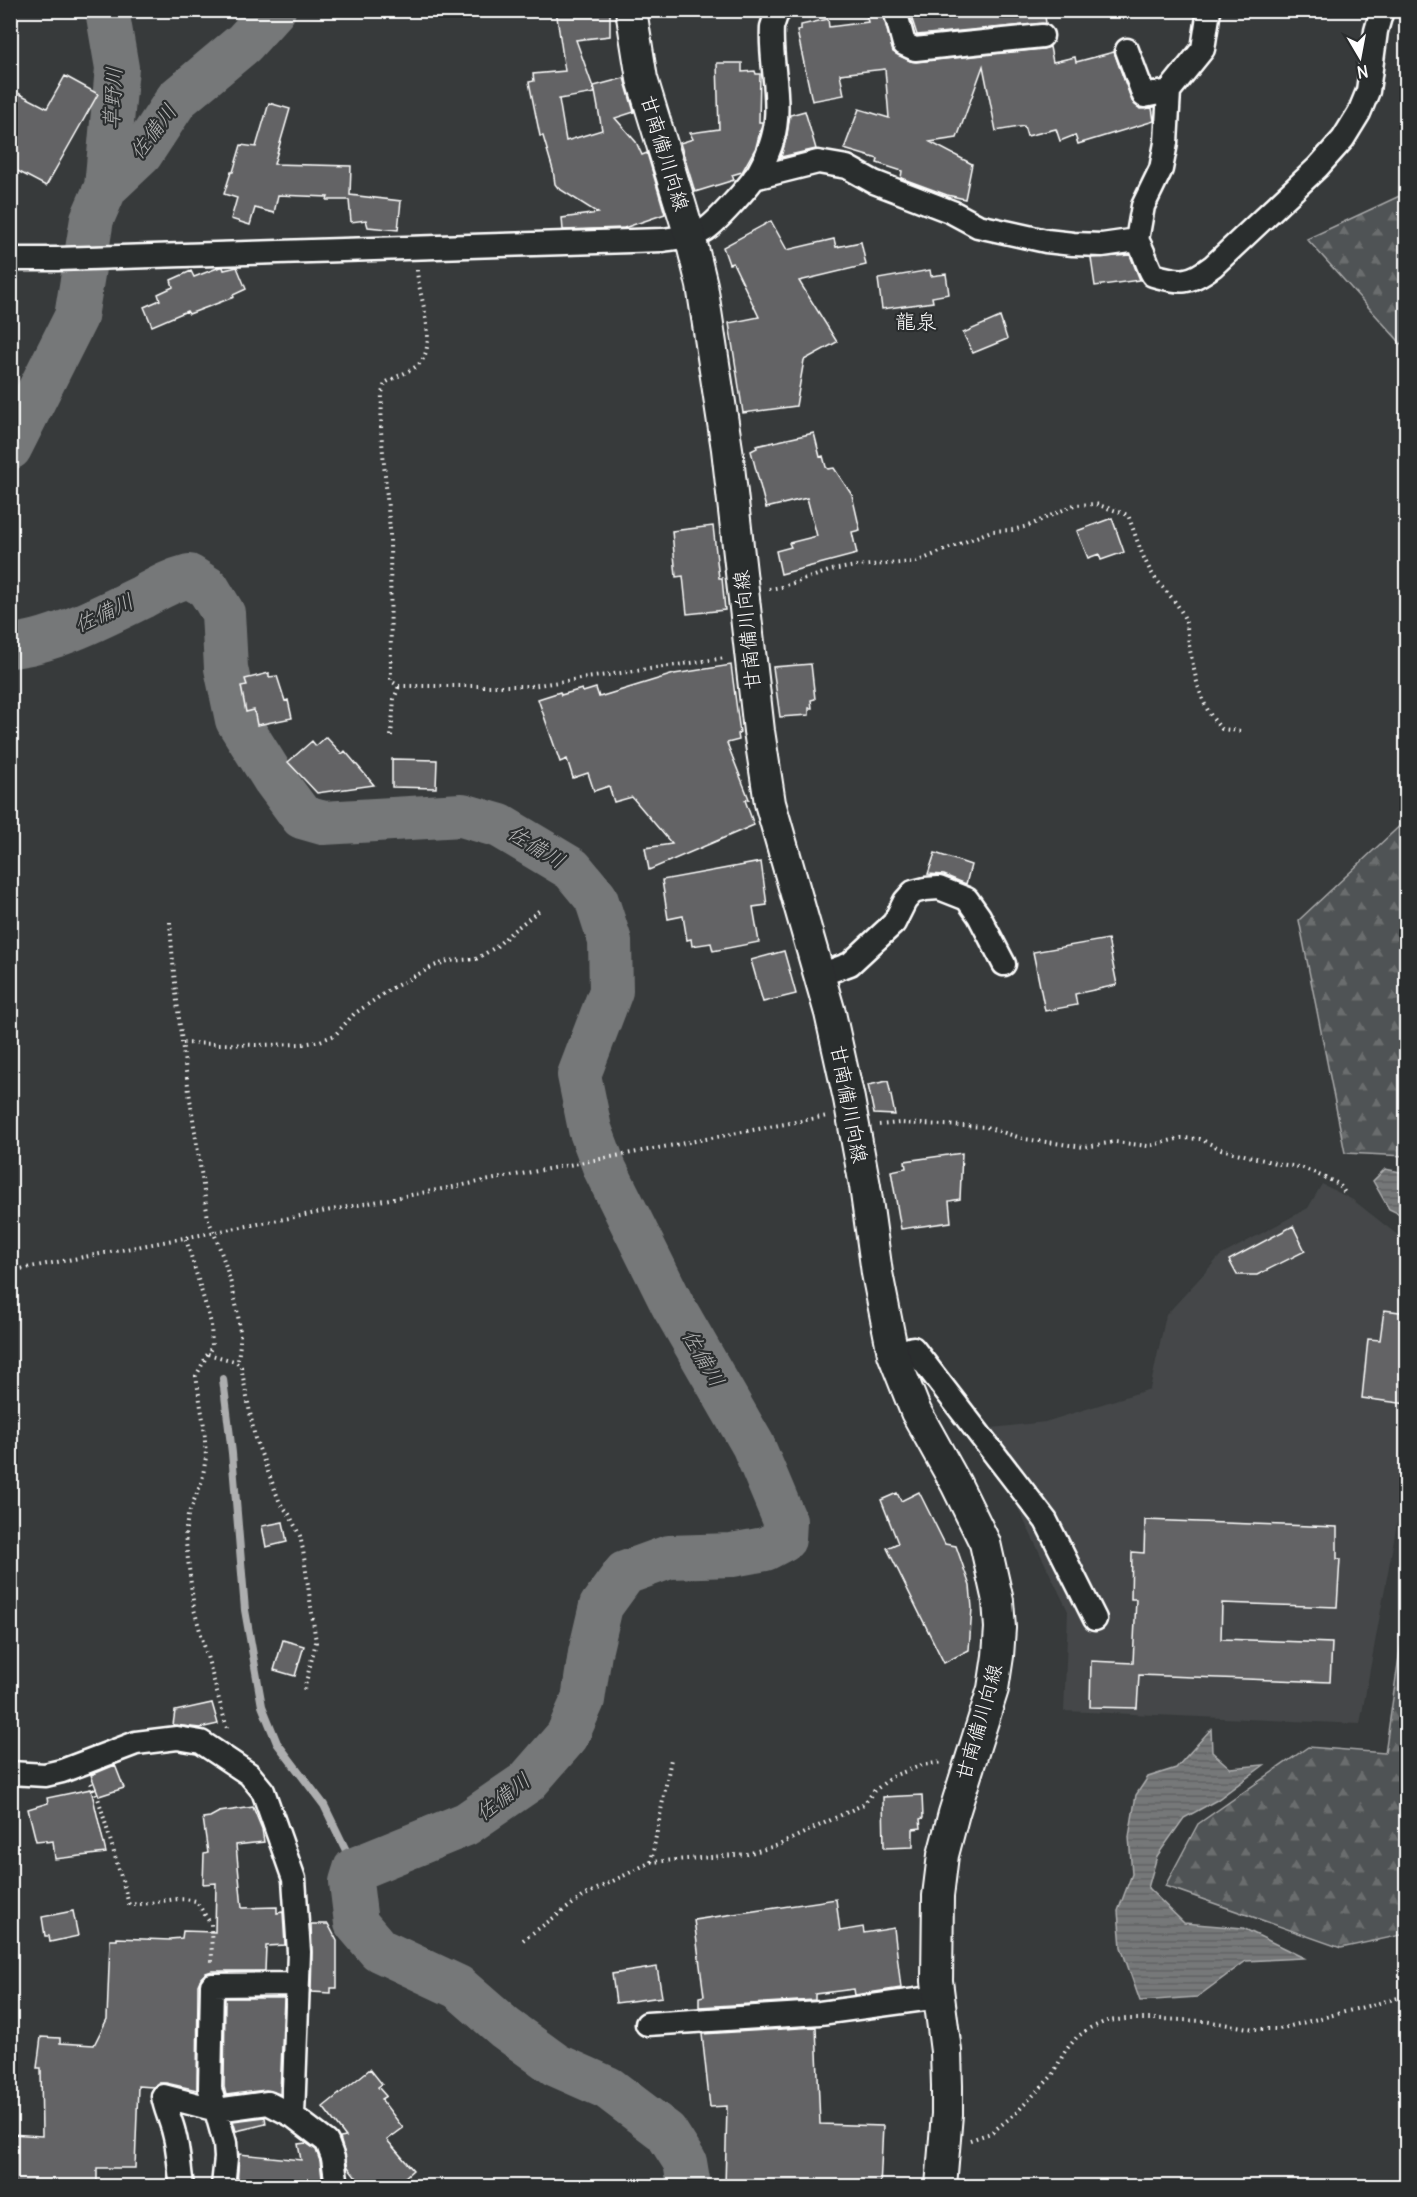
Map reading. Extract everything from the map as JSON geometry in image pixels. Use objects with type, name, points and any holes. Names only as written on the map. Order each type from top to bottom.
[{"type":"main road","name":"甘南備川向線","points":[[631,10],[642,79],[690,236],[702,285],[713,350],[759,731],[770,803],[819,975],[853,1121],[877,1273],[893,1354],[916,1412],[956,1484],[985,1543],[995,1582],[1000,1628],[993,1689],[967,1768],[943,1855],[938,1896],[936,1939],[939,1997],[946,2051],[947,2114],[941,2187]]},
{"type":"street","points":[[10,259],[663,240],[690,236],[711,225],[754,178],[775,132],[777,116],[771,41],[772,27],[780,10]]},
{"type":"street","points":[[895,10],[904,44],[915,49],[1042,36]]},
{"type":"street","points":[[1209,10],[1203,50],[1169,91],[1166,143],[1161,169],[1143,207],[1137,240],[1146,253],[1148,267],[1153,275],[1168,279],[1185,281],[1197,279],[1214,266],[1318,168],[1343,139],[1359,113],[1368,91],[1376,31],[1382,10]]},
{"type":"street","points":[[1127,50],[1144,96],[1169,91]]},
{"type":"street","points":[[754,178],[818,162],[847,167],[874,182],[952,212],[978,226],[1046,241],[1073,244],[1102,245],[1137,240]]},
{"type":"street","points":[[819,975],[850,964],[894,923],[905,901],[913,892],[939,888],[967,899],[980,916],[1004,964]]},
{"type":"street","points":[[893,1354],[913,1348],[1015,1480],[1046,1521],[1095,1619]]},
{"type":"street","points":[[10,1773],[45,1775],[136,1743],[177,1738],[201,1742],[249,1774],[263,1791],[294,1879],[299,1952],[293,2116]]},
{"type":"street","points":[[223,2187],[226,2158],[217,2110],[210,2089],[212,1985],[297,1984]]},
{"type":"street","points":[[647,2024],[820,2013],[939,1997]]},
{"type":"street","points":[[182,2187],[179,2156],[164,2107],[163,2096],[217,2110],[268,2103],[293,2116],[327,2142],[333,2158],[337,2187]]},
{"type":"path","points":[[417,248],[417,277],[428,339],[425,356],[417,365],[385,383],[382,393],[381,431],[390,530],[391,681],[399,686],[531,686],[750,655]]},
{"type":"path","points":[[743,592],[782,587],[832,570],[916,562],[992,531],[1012,531],[1074,505],[1096,504],[1128,514],[1145,561],[1178,606],[1186,623],[1202,699],[1215,723],[1222,729],[1240,731]]},
{"type":"path","points":[[391,736],[394,699],[399,686]]},
{"type":"path","points":[[183,1043],[256,1045],[303,1044],[320,1041],[336,1035],[354,1014],[392,988],[448,961],[476,959],[496,947],[542,909]]},
{"type":"path","points":[[170,922],[172,964],[208,1219],[236,1306],[240,1340],[238,1364]]},
{"type":"path","points":[[10,1271],[679,1144],[853,1121],[986,1127],[1024,1139],[1084,1147],[1115,1142],[1148,1146],[1181,1138],[1200,1139],[1221,1149],[1303,1168],[1339,1184],[1345,1193]]},
{"type":"path","points":[[186,1239],[211,1323],[212,1346],[196,1376],[204,1426],[206,1457],[202,1481],[188,1515],[185,1534],[194,1609],[228,1731],[223,1757]]},
{"type":"path","points":[[208,1354],[234,1361],[242,1367],[258,1446],[280,1503],[289,1514],[300,1536],[316,1642],[304,1690]]},
{"type":"path","points":[[651,1862],[671,1759]]},
{"type":"path","points":[[523,1940],[585,1895],[651,1862],[726,1857],[779,1845],[864,1804],[874,1791],[893,1776],[922,1765],[942,1762],[967,1768]]},
{"type":"path","points":[[74,1766],[89,1780],[98,1798],[129,1904],[141,1905],[184,1898],[196,1901],[203,1909],[211,1924],[212,1985]]},
{"type":"path","points":[[945,2137],[973,2140],[991,2133],[1015,2114],[1052,2076],[1065,2051],[1077,2037],[1090,2028],[1107,2021],[1126,2019],[1204,2021],[1255,2029],[1279,2029],[1407,1996]]},
{"type":"shaded area","points":[[1385,1169],[1406,1173],[1406,1217],[1389,1209],[1373,1181]]},
{"type":"shaded area","points":[[1322,1184],[1353,1200],[1406,1239],[1406,1474],[1360,1724],[1064,1711],[1068,1611],[1016,1504],[966,1431],[1045,1422],[1150,1389],[1166,1315],[1220,1256],[1308,1208]]},
{"type":"shaded area","points":[[1211,1729],[1212,1752],[1230,1768],[1264,1765],[1217,1800],[1184,1818],[1157,1856],[1148,1888],[1184,1923],[1243,1928],[1304,1958],[1246,1961],[1197,1997],[1140,2001],[1121,1947],[1118,1911],[1132,1874],[1129,1837],[1136,1795],[1148,1777],[1176,1768]]},
{"type":"green space","points":[[1406,193],[1406,349],[1307,239]]},
{"type":"green space","points":[[1406,820],[1406,1156],[1345,1153],[1299,920]]},
{"type":"green space","points":[[1406,1609],[1406,1934],[1341,1948],[1165,1886],[1198,1824],[1308,1747],[1385,1753]]},
{"type":"building","points":[[556,10],[610,10],[610,36],[576,40],[595,93],[559,99],[566,141],[602,130],[594,86],[624,78],[634,112],[615,118],[636,142],[642,155],[647,153],[665,214],[624,228],[563,230],[562,218],[598,213],[558,188],[543,136],[540,136],[529,82],[534,81],[533,74],[565,71]]},
{"type":"building","points":[[865,10],[882,10],[893,52],[910,61],[1050,47],[1053,62],[1075,57],[1076,62],[1114,52],[1132,101],[1140,109],[1152,108],[1154,121],[1078,144],[1075,135],[1060,141],[1056,129],[1027,136],[1024,126],[996,131],[983,66],[957,138],[930,142],[972,164],[965,199],[947,195],[901,178],[902,171],[877,163],[878,159],[844,149],[859,109],[889,118],[885,69],[840,74],[844,95],[812,101],[797,31],[801,30],[801,25],[828,19],[829,27],[868,22]]},
{"type":"building","points":[[909,10],[1044,10],[1046,23],[917,35]]},
{"type":"building","points":[[717,63],[742,63],[742,72],[755,71],[756,74],[760,74],[759,122],[762,124],[756,147],[742,172],[732,175],[734,180],[695,192],[680,143],[693,139],[690,133],[719,129]]},
{"type":"building","points":[[65,76],[98,94],[46,186],[10,167],[10,102],[16,92],[47,108]]},
{"type":"building","points":[[269,103],[290,109],[274,164],[351,166],[350,195],[401,201],[398,230],[368,227],[366,220],[351,222],[349,200],[327,200],[328,197],[278,195],[274,213],[255,208],[250,225],[231,219],[237,198],[224,194],[231,172],[233,172],[241,145],[256,147]]},
{"type":"building","points":[[805,111],[816,149],[781,157],[790,115]]},
{"type":"building","points":[[771,221],[787,250],[834,239],[836,247],[861,242],[866,265],[799,281],[837,342],[804,360],[796,406],[743,413],[729,323],[759,317],[733,263],[729,264],[723,247]]},
{"type":"building","points":[[1130,255],[1140,280],[1095,286],[1091,258]]},
{"type":"building","points":[[220,267],[224,270],[237,267],[246,289],[233,295],[234,297],[189,314],[187,311],[152,326],[144,307],[160,300],[158,294],[173,287],[171,280],[191,271],[194,277]]},
{"type":"building","points":[[930,270],[931,276],[946,274],[949,294],[932,297],[933,302],[882,309],[878,279]]},
{"type":"building","points":[[1000,317],[1007,339],[973,353],[963,333]]},
{"type":"building","points":[[814,433],[820,457],[823,456],[826,467],[834,468],[852,495],[860,530],[852,532],[857,554],[781,574],[776,551],[791,547],[789,543],[817,536],[807,498],[766,508],[751,451],[757,448],[756,446]]},
{"type":"building","points":[[1112,518],[1124,552],[1101,560],[1099,554],[1088,558],[1077,531]]},
{"type":"building","points":[[713,526],[725,610],[687,614],[683,576],[676,577],[672,531]]},
{"type":"building","points":[[811,664],[815,699],[811,700],[812,708],[809,708],[809,715],[780,717],[773,667]]},
{"type":"building","points":[[731,665],[740,733],[738,734],[739,740],[727,743],[749,799],[745,800],[754,825],[649,870],[645,848],[672,844],[632,797],[614,802],[609,786],[594,791],[588,773],[573,778],[567,759],[560,762],[538,699],[560,692],[561,695],[596,688],[599,697],[674,674]]},
{"type":"building","points":[[269,673],[269,677],[277,676],[285,701],[288,700],[292,718],[257,725],[254,710],[246,712],[241,686],[247,685],[245,679]]},
{"type":"building","points":[[326,737],[342,754],[345,751],[374,785],[317,793],[288,762],[312,741],[316,746]]},
{"type":"building","points":[[392,759],[437,760],[436,788],[392,787]]},
{"type":"building","points":[[935,853],[971,865],[966,884],[944,875],[928,874]]},
{"type":"building","points":[[761,862],[767,905],[753,907],[759,942],[713,951],[711,943],[692,946],[691,939],[687,940],[683,916],[668,919],[662,880]]},
{"type":"building","points":[[1108,939],[1117,985],[1075,994],[1077,1005],[1045,1011],[1033,952]]},
{"type":"building","points":[[784,951],[796,994],[763,1002],[751,960]]},
{"type":"building","points":[[888,1081],[895,1115],[874,1114],[868,1085]]},
{"type":"building","points":[[962,1153],[960,1199],[949,1201],[951,1222],[901,1229],[891,1171],[906,1168],[905,1161]]},
{"type":"building","points":[[1293,1226],[1305,1251],[1257,1275],[1237,1275],[1229,1260]]},
{"type":"building","points":[[1384,1310],[1407,1313],[1407,1404],[1362,1398],[1368,1339],[1380,1340]]},
{"type":"building","points":[[919,1492],[945,1544],[956,1546],[970,1586],[972,1608],[969,1650],[944,1663],[887,1548],[898,1543],[881,1500],[897,1493],[901,1501]]},
{"type":"building","points":[[1145,1520],[1337,1527],[1337,1559],[1340,1559],[1337,1607],[1222,1603],[1221,1639],[1332,1643],[1330,1682],[1139,1675],[1137,1708],[1090,1707],[1091,1661],[1133,1663],[1136,1599],[1131,1599],[1132,1552],[1144,1553]]},
{"type":"building","points":[[283,1522],[287,1542],[266,1547],[262,1526]]},
{"type":"building","points":[[283,1640],[304,1646],[295,1676],[274,1670]]},
{"type":"building","points":[[212,1703],[218,1724],[200,1728],[173,1725],[175,1711]]},
{"type":"building","points":[[115,1765],[124,1788],[99,1796],[91,1775]]},
{"type":"building","points":[[91,1789],[106,1853],[55,1859],[53,1841],[36,1841],[28,1809],[48,1803],[47,1798]]},
{"type":"building","points":[[922,1795],[923,1818],[920,1819],[921,1828],[913,1829],[913,1847],[884,1848],[883,1797]]},
{"type":"building","points":[[253,1807],[262,1829],[264,1842],[236,1845],[242,1908],[277,1907],[277,1913],[283,1912],[285,1945],[266,1946],[265,1971],[212,1971],[201,1978],[198,1985],[197,2090],[166,2083],[159,2083],[153,2087],[138,2086],[135,2168],[97,2168],[97,2187],[10,2187],[10,2134],[42,2136],[41,2068],[37,2068],[41,2037],[60,2038],[60,2043],[94,2045],[107,2019],[110,1940],[117,1940],[117,1938],[170,1940],[182,1938],[183,1931],[215,1932],[216,1883],[203,1884],[204,1854],[208,1853],[203,1818],[219,1812]]},
{"type":"building","points":[[836,1899],[840,1931],[863,1927],[864,1933],[894,1928],[901,1988],[855,1995],[854,1989],[815,1994],[815,2000],[699,2007],[699,1997],[704,1996],[694,1920]]},
{"type":"building","points":[[73,1911],[78,1936],[50,1942],[49,1936],[45,1936],[42,1917]]},
{"type":"building","points":[[311,1924],[328,1924],[337,1941],[337,1988],[331,1988],[331,1993],[311,1992]]},
{"type":"building","points":[[657,1967],[662,1997],[616,2003],[612,1974]]},
{"type":"building","points":[[225,1998],[284,1998],[280,2094],[266,2090],[226,2095],[224,2087]]},
{"type":"building","points":[[816,2027],[820,2124],[883,2126],[880,2187],[725,2187],[727,2106],[710,2107],[702,2034]]},
{"type":"building","points":[[370,2069],[382,2084],[378,2087],[386,2096],[381,2099],[403,2128],[387,2140],[413,2170],[394,2187],[364,2187],[348,2167],[340,2138],[346,2137],[323,2107]]},
{"type":"building","points":[[265,2117],[266,2124],[236,2131],[233,2121]]},
{"type":"building","points":[[306,2143],[316,2150],[320,2161],[323,2187],[237,2187],[239,2154],[301,2160],[298,2144]]},
{"type":"waterway","name":"草野川","points":[[106,187],[117,68],[107,10]]},
{"type":"waterway","name":"佐備川","points":[[10,448],[76,317],[92,219],[106,187],[141,154],[177,99],[244,43],[274,10]]},
{"type":"waterway","name":"佐備川","points":[[10,646],[43,640],[78,627],[165,585],[189,576],[208,588],[223,613],[226,668],[237,720],[274,779],[302,817],[323,823],[462,815],[500,826],[572,869],[596,898],[610,941],[611,991],[579,1075],[590,1129],[605,1169],[672,1304],[753,1445],[785,1521],[784,1539],[765,1549],[732,1555],[669,1557],[625,1573],[601,1606],[590,1653],[583,1700],[567,1736],[527,1782],[466,1824],[355,1869],[351,1882],[356,1923],[379,1950],[458,1987],[505,2028],[556,2065],[608,2088],[666,2132],[685,2162],[689,2186]]},
{"type":"waterway","points":[[223,1379],[232,1453],[245,1610],[262,1706],[277,1743],[324,1805],[355,1869]]},
{"type":"district","name":"龍泉","points":[[916,322]]}]
